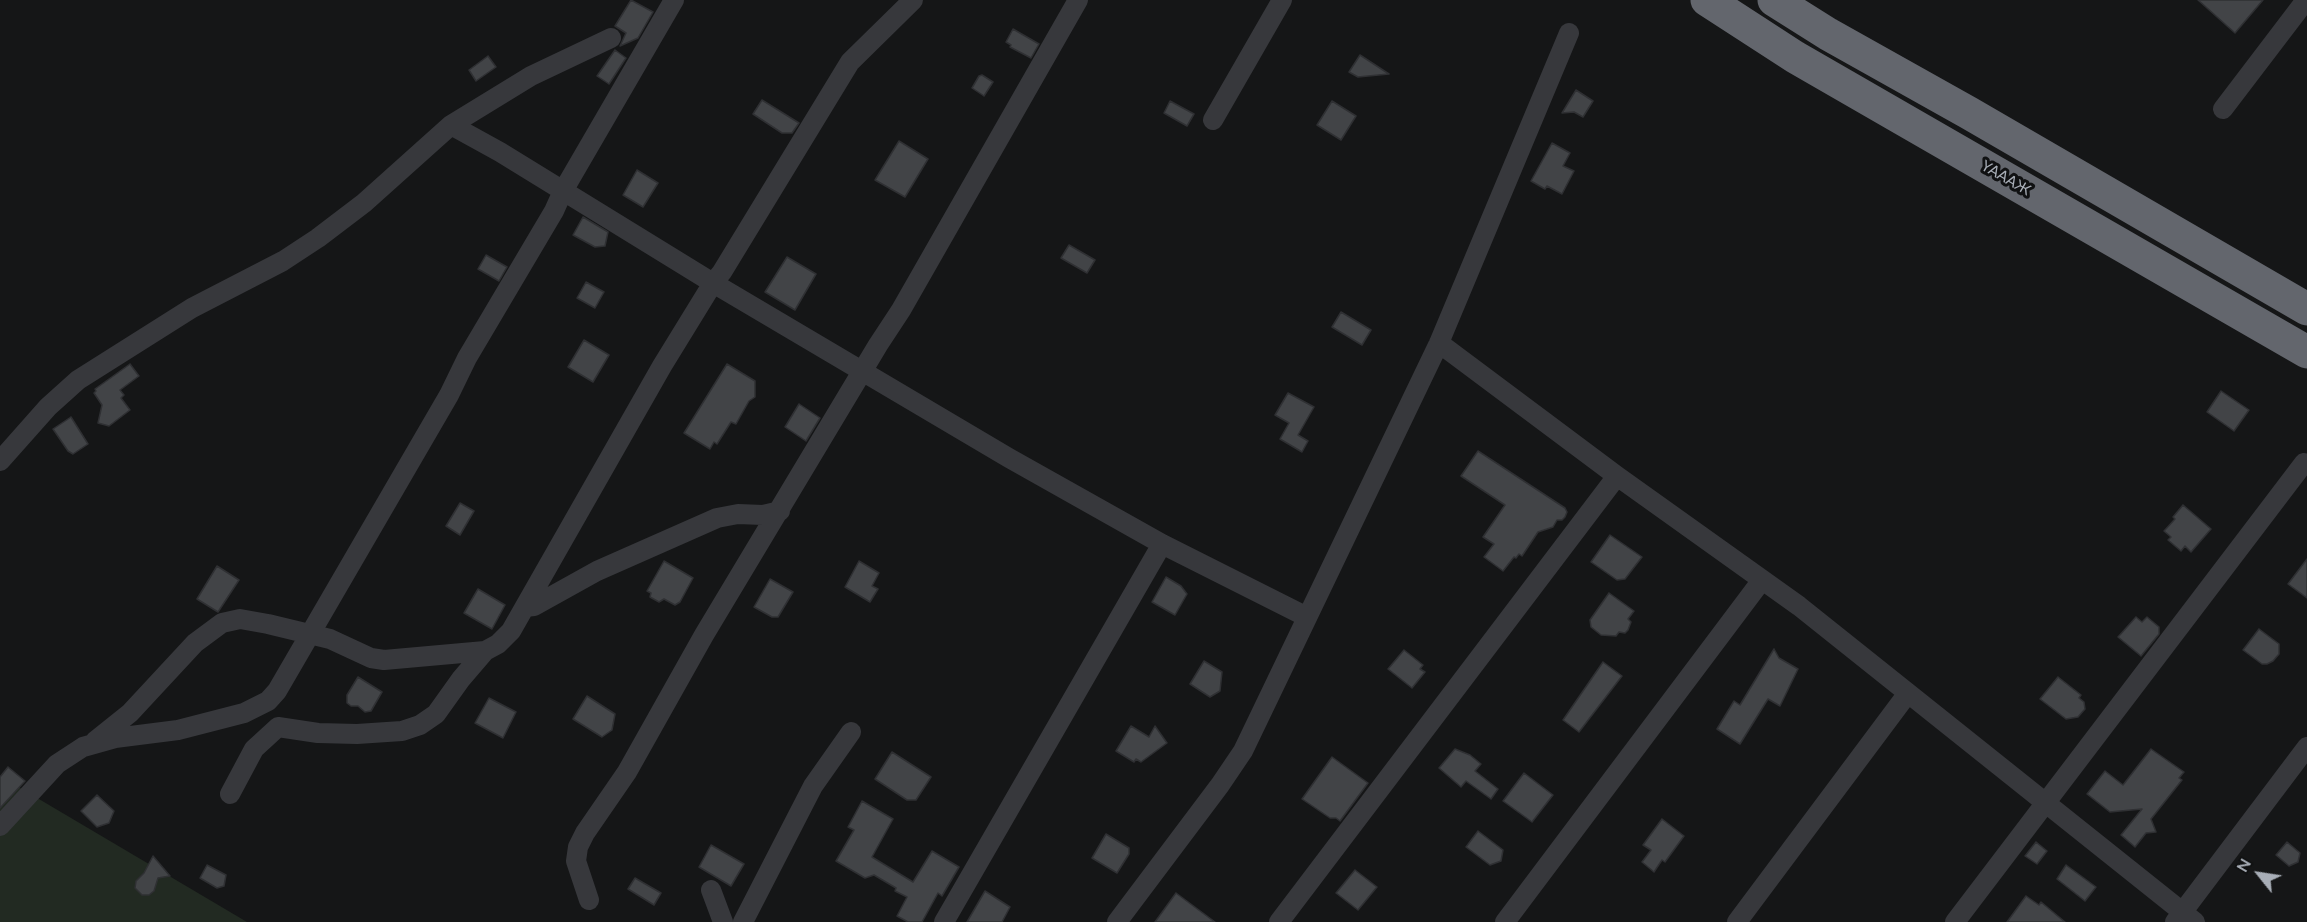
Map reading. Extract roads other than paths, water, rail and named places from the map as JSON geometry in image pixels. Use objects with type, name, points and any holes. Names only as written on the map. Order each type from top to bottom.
[{"type":"highway","name":"ҮАААЖ","points":[[1707,0],[1795,57],[2307,352]]},
{"type":"highway","points":[[1774,0],[1827,34],[1969,112],[2307,309]]},
{"type":"street","points":[[0,826],[69,754],[115,738],[178,730],[244,713],[268,701],[277,691],[674,0]]},
{"type":"street","points":[[230,794],[254,749],[278,727],[318,733],[357,734],[402,731],[420,725],[436,714],[485,651],[498,644],[511,631],[633,416],[850,62],[913,0]]},
{"type":"street","points":[[589,900],[576,861],[578,847],[627,772],[704,635],[906,301],[1078,0]]},
{"type":"street","points":[[1213,120],[1282,0]]},
{"type":"street","points":[[2223,109],[2306,0]]},
{"type":"street","points":[[1117,922],[1243,751],[1439,343],[1569,33]]},
{"type":"street","points":[[0,461],[48,407],[78,380],[192,308],[283,261],[364,203],[451,126],[531,76],[611,38]]},
{"type":"street","points":[[451,126],[500,152],[713,283],[1009,458],[1162,544],[1307,617]]},
{"type":"street","points":[[1439,343],[1617,476],[1799,606],[2046,802],[2184,919],[2307,747]]},
{"type":"street","points":[[1955,922],[2304,463]]},
{"type":"street","points":[[1279,922],[1617,476]]},
{"type":"street","points":[[525,607],[534,606],[597,571],[717,518],[738,514],[763,515],[780,511]]},
{"type":"street","points":[[944,922],[1162,544]]},
{"type":"street","points":[[1505,922],[1762,580]]},
{"type":"street","points":[[90,745],[130,713],[195,643],[222,623],[240,619],[309,634],[330,639],[371,658],[384,660],[485,651]]},
{"type":"street","points":[[1737,922],[1908,693]]},
{"type":"street","points":[[743,922],[813,786],[851,732]]},
{"type":"street","points":[[711,890],[723,922]]}]
